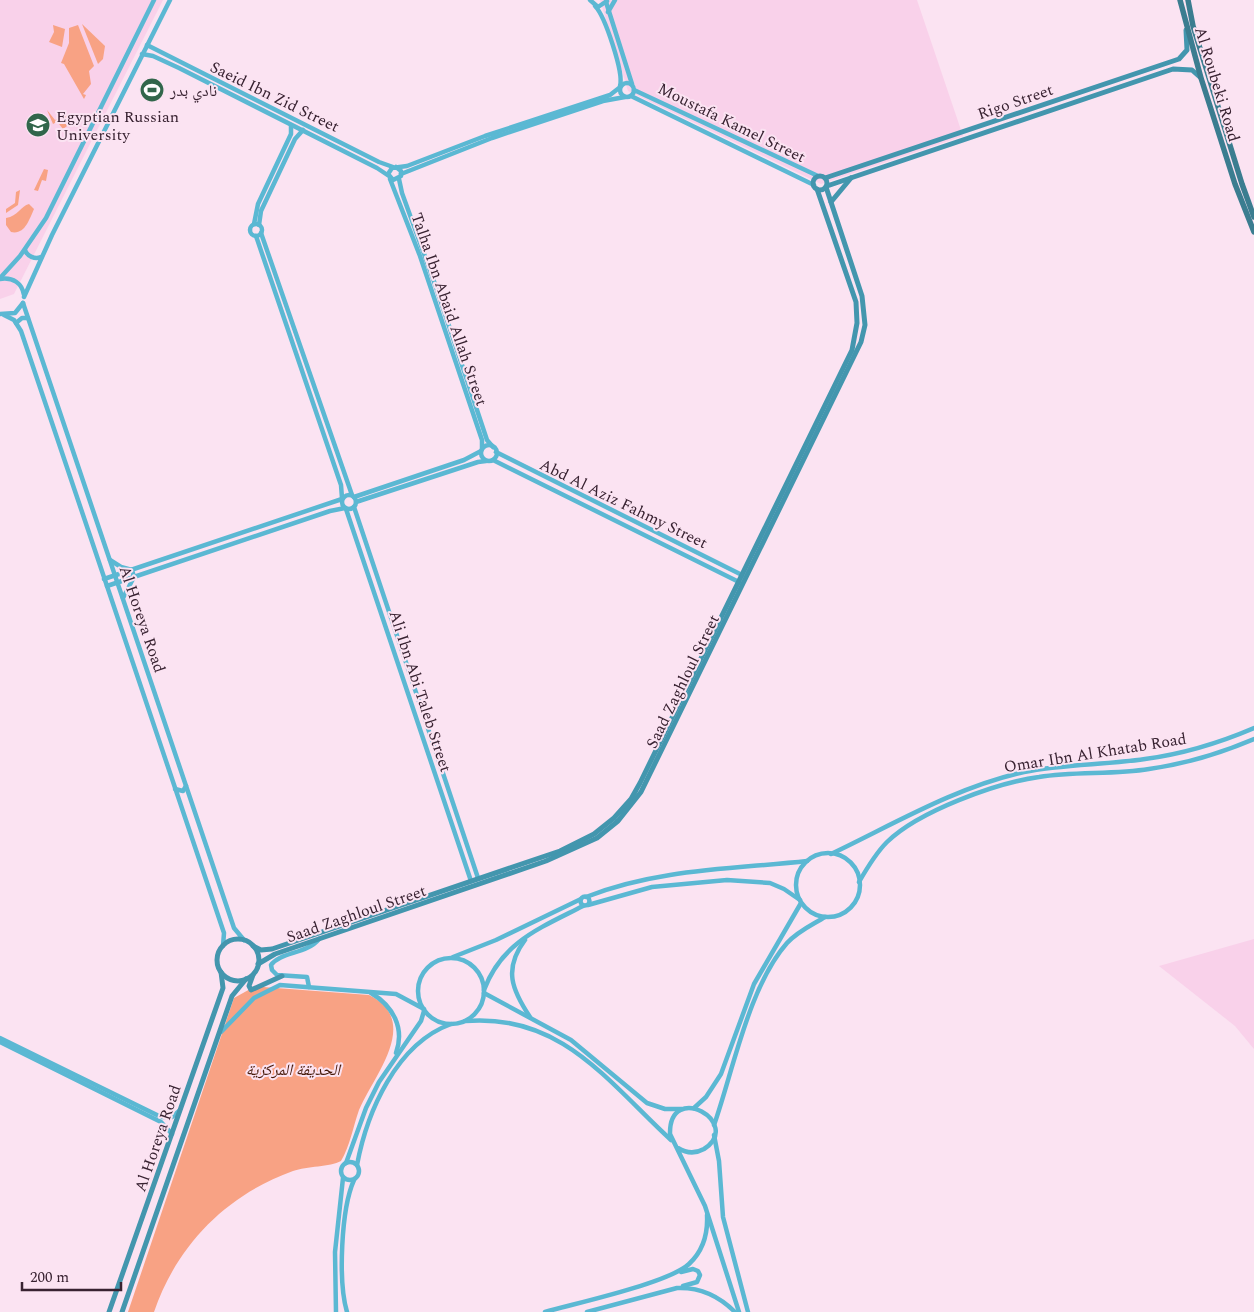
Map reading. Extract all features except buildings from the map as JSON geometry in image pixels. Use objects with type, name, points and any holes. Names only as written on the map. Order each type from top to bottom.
[{"type":"main road","name":"Al Roubeki Road","points":[[1180,0],[1201,78],[1235,184],[1254,232]]},
{"type":"main road","name":"Al Roubeki Road","points":[[1188,0],[1201,52],[1254,217]]},
{"type":"main road","name":"Rigo Street","points":[[825,178],[1179,59],[1188,50],[1186,27]]},
{"type":"main road","name":"Rigo Street","points":[[826,186],[1173,69],[1192,70],[1201,78]]},
{"type":"main road","points":[[973,129],[975,136]]},
{"type":"main road","points":[[838,174],[840,181]]},
{"type":"main road","points":[[818,176],[825,178],[826,186],[822,190],[815,187],[814,181],[818,176]]},
{"type":"main road","points":[[831,202],[852,177]]},
{"type":"main road","name":"Saad Zaghloul Street","points":[[723,622],[742,575],[861,342],[865,325],[862,296],[826,186]]},
{"type":"main road","name":"Saad Zaghloul Street","points":[[258,964],[274,951],[390,911],[546,861],[597,838],[618,822],[634,803],[723,622],[852,350],[857,323],[853,292],[815,187]]},
{"type":"main road","name":"Saad Zaghloul Street","points":[[253,946],[261,950],[274,951],[320,939],[478,878],[560,851],[605,826],[631,799],[665,740]]},
{"type":"main road","points":[[254,973],[246,979],[229,979],[221,972],[218,956],[223,946],[232,940],[244,940],[253,946],[258,957],[258,964],[249,986],[252,990],[282,976]]},
{"type":"main road","name":"Al Horeya Road","points":[[109,1312],[223,988],[221,972]]},
{"type":"main road","name":"Al Horeya Road","points":[[122,1312],[232,996],[246,979]]},
{"type":"main road","points":[[201,1053],[212,1057]]},
{"type":"main road","points":[[128,1260],[139,1264]]},
{"type":"street","points":[[0,279],[25,250],[113,83],[154,0]]},
{"type":"street","points":[[2,314],[15,312],[24,300],[42,256],[59,229],[146,45],[170,0]]},
{"type":"street","points":[[590,0],[602,17],[621,74],[620,94],[625,97],[631,96],[633,87],[609,13],[607,1],[600,6],[595,6]]},
{"type":"street","points":[[602,17],[609,13],[615,0]]},
{"type":"street","name":"Saeid Ibn Zid Street","points":[[146,45],[190,71]]},
{"type":"street","name":"Saeid Ibn Zid Street","points":[[142,54],[153,56],[199,75],[209,77],[379,162],[395,167],[408,168],[613,96],[625,97]]},
{"type":"street","points":[[621,74],[628,72]]},
{"type":"street","name":"Saeid Ibn Zid Street","points":[[199,75],[206,82],[377,168],[389,177]]},
{"type":"street","points":[[206,82],[209,77]]},
{"type":"street","points":[[108,80],[113,83]]},
{"type":"street","points":[[214,86],[216,81]]},
{"type":"street","points":[[620,87],[628,82],[633,87]]},
{"type":"street","name":"Saeid Ibn Zid Street","points":[[613,96],[620,87]]},
{"type":"street","name":"Moustafa Kamel Street","points":[[633,87],[807,173],[818,176]]},
{"type":"street","name":"Moustafa Kamel Street","points":[[631,96],[803,179],[815,187]]},
{"type":"street","points":[[291,125],[292,138]]},
{"type":"street","points":[[294,339],[256,236],[250,231],[256,225],[258,204],[292,138],[303,130]]},
{"type":"street","points":[[377,168],[379,162]]},
{"type":"street","points":[[395,167],[400,177],[389,177],[389,170],[395,167]]},
{"type":"street","name":"Saeid Ibn Zid Street","points":[[400,177],[408,168]]},
{"type":"street","points":[[803,179],[807,173]]},
{"type":"street","name":"Talha Ibn Abaid Allah Street","points":[[389,177],[399,194],[436,287],[483,435],[482,450]]},
{"type":"street","name":"Talha Ibn Abaid Allah Street","points":[[399,194],[400,177]]},
{"type":"street","points":[[256,225],[262,229],[261,233],[294,339],[344,484],[353,496],[355,505]]},
{"type":"street","points":[[256,236],[261,233]]},
{"type":"street","points":[[25,250],[27,254],[34,258],[42,256]]},
{"type":"street","points":[[32,277],[38,279]]},
{"type":"street","name":"Al Horeya Road","points":[[0,279],[10,279],[18,282],[23,289],[28,318],[186,786],[236,933],[244,940]]},
{"type":"street","points":[[2,314],[16,323],[22,318],[28,318]]},
{"type":"street","name":"Al Horeya Road","points":[[16,323],[223,929],[225,937],[223,946]]},
{"type":"street","name":"Talha Ibn Abaid Allah Street","points":[[483,435],[493,447]]},
{"type":"street","points":[[104,579],[332,503],[346,495],[361,494],[471,457],[487,446],[493,447],[496,452],[493,460],[473,463],[363,500],[346,509],[334,510],[107,586]]},
{"type":"street","points":[[482,450],[481,456],[486,461]]},
{"type":"street","name":"Abd Al Aziz Fahmy Street","points":[[496,452],[508,460],[742,575]]},
{"type":"street","points":[[471,457],[473,463]]},
{"type":"street","name":"Abd Al Aziz Fahmy Street","points":[[493,460],[739,582]]},
{"type":"street","points":[[506,465],[505,462],[508,460]]},
{"type":"street","points":[[344,484],[342,504],[346,509]]},
{"type":"street","points":[[361,494],[363,500]]},
{"type":"street","points":[[332,503],[334,510]]},
{"type":"street","name":"Ali Ibn Abi Taleb Street","points":[[355,505],[356,516],[478,878]]},
{"type":"street","name":"Ali Ibn Abi Taleb Street","points":[[346,509],[351,518],[471,881]]},
{"type":"street","points":[[351,518],[356,516]]},
{"type":"street","points":[[110,559],[121,567],[132,570]]},
{"type":"street","points":[[723,574],[726,568]]},
{"type":"street","points":[[123,598],[134,577],[132,570]]},
{"type":"street","name":"Omar Ibn Al Khatab Road","points":[[832,854],[953,795],[996,780],[1040,770],[1138,760],[1176,754],[1254,728]]},
{"type":"street","name":"Omar Ibn Al Khatab Road","points":[[859,882],[877,854],[897,834],[934,812],[984,791],[1040,776],[1149,770],[1210,755],[1254,739]]},
{"type":"street","points":[[175,789],[181,792],[186,786]]},
{"type":"street","points":[[181,806],[186,801],[192,802]]},
{"type":"street","points":[[465,1021],[476,1012],[491,973],[500,958],[530,934],[586,905],[669,884],[720,880],[762,882],[784,888],[800,901],[814,914],[836,916],[850,908],[857,897],[859,882],[850,863],[832,854],[816,855],[807,861],[798,875],[796,884],[800,901],[754,984],[721,1074],[710,1092],[694,1108],[684,1110],[665,1109],[647,1103],[580,1047],[530,1018],[519,1002],[512,983],[515,956],[530,934]]},
{"type":"street","points":[[336,1312],[335,1242],[343,1178],[340,1170],[346,1163],[372,1095],[395,1057],[421,1021],[424,1010],[418,994],[421,977],[432,964],[496,940],[583,898],[634,881],[665,875],[807,861]]},
{"type":"street","points":[[466,866],[472,864]]},
{"type":"street","points":[[665,875],[669,884]]},
{"type":"street","points":[[664,885],[661,880],[665,875]]},
{"type":"street","points":[[583,898],[589,900],[586,905]]},
{"type":"street","points":[[583,898],[586,905]]},
{"type":"street","points":[[748,1312],[723,1217],[719,1161],[714,1126],[754,1002],[774,963],[797,934],[825,916]]},
{"type":"street","points":[[223,929],[229,929],[234,926]]},
{"type":"street","points":[[309,987],[307,978],[282,976],[273,973],[271,968],[273,963],[310,948],[320,939]]},
{"type":"street","points":[[449,958],[462,960],[473,966],[481,976],[484,992],[516,1017],[580,1055],[672,1140],[678,1148],[705,1206],[739,1312]]},
{"type":"street","points":[[221,1032],[248,1003],[268,989],[284,985],[402,996],[437,1020],[452,1024]]},
{"type":"street","points":[[370,992],[388,1005],[396,1019],[399,1042],[395,1057]]},
{"type":"street","points":[[347,1312],[343,1287],[343,1241],[348,1198],[359,1172],[357,1165],[370,1121],[396,1068],[422,1040],[452,1024],[488,1019],[530,1018]]},
{"type":"street","points":[[0,1038],[145,1112],[164,1123],[172,1134]]},
{"type":"street","points":[[0,1042],[33,1056]]},
{"type":"street","points":[[694,1108],[709,1116],[714,1126]]},
{"type":"street","points":[[145,1112],[165,1118],[175,1115],[180,1110]]},
{"type":"street","points":[[672,1140],[671,1122],[684,1110]]},
{"type":"street","points":[[678,1148],[690,1152],[703,1150],[712,1140],[714,1134]]},
{"type":"street","points":[[346,1163],[352,1162],[357,1165]]},
{"type":"street","points":[[343,1178],[348,1181],[354,1180]]},
{"type":"street","points":[[673,1274],[688,1265],[704,1242],[707,1224],[705,1206]]},
{"type":"street","points":[[545,1312],[673,1274],[693,1269],[699,1273],[700,1278],[697,1282],[587,1312]]},
{"type":"street","points":[[677,1288],[705,1292],[722,1300],[735,1312]]},
{"type":"shaded area","points":[[0,0],[163,0],[14,294],[0,299]]},
{"type":"shaded area","points":[[600,0],[917,0],[963,136],[821,184],[628,91]]},
{"type":"shaded area","points":[[1254,939],[1254,1049],[1235,1026],[1159,966]]},
{"type":"green space","points":[[82,24],[105,46],[103,59],[98,64]]},
{"type":"green space","points":[[53,25],[65,29],[62,47],[49,42],[54,32]]},
{"type":"green space","points":[[78,25],[94,66],[89,71],[91,84],[83,94],[86,95],[84,99],[64,64],[61,63],[69,43],[69,28]]},
{"type":"green space","points":[[47,110],[55,120],[67,115],[66,119],[69,124],[64,119],[67,126],[63,129],[59,124],[62,119],[53,124]]},
{"type":"green space","points":[[44,169],[48,170],[46,181],[42,180],[38,191],[34,190]]},
{"type":"green space","points":[[20,190],[18,205],[6,213],[6,209],[15,203],[16,192]]},
{"type":"green space","points":[[29,204],[34,209],[26,226],[20,231],[11,232],[6,225],[6,218],[14,215]]},
{"type":"green space","name":"الحديقة المركزية","points":[[263,987],[369,995],[384,1006],[392,1019],[393,1034],[383,1065],[359,1110],[349,1143],[341,1161],[293,1171],[269,1181],[226,1208],[190,1244],[176,1265],[154,1312],[128,1312],[234,998],[252,988]]},
{"type":"place","name":"نادي بدر","points":[[152,90]]},
{"type":"place","name":"Egyptian Russian University","points":[[38,125]]}]
